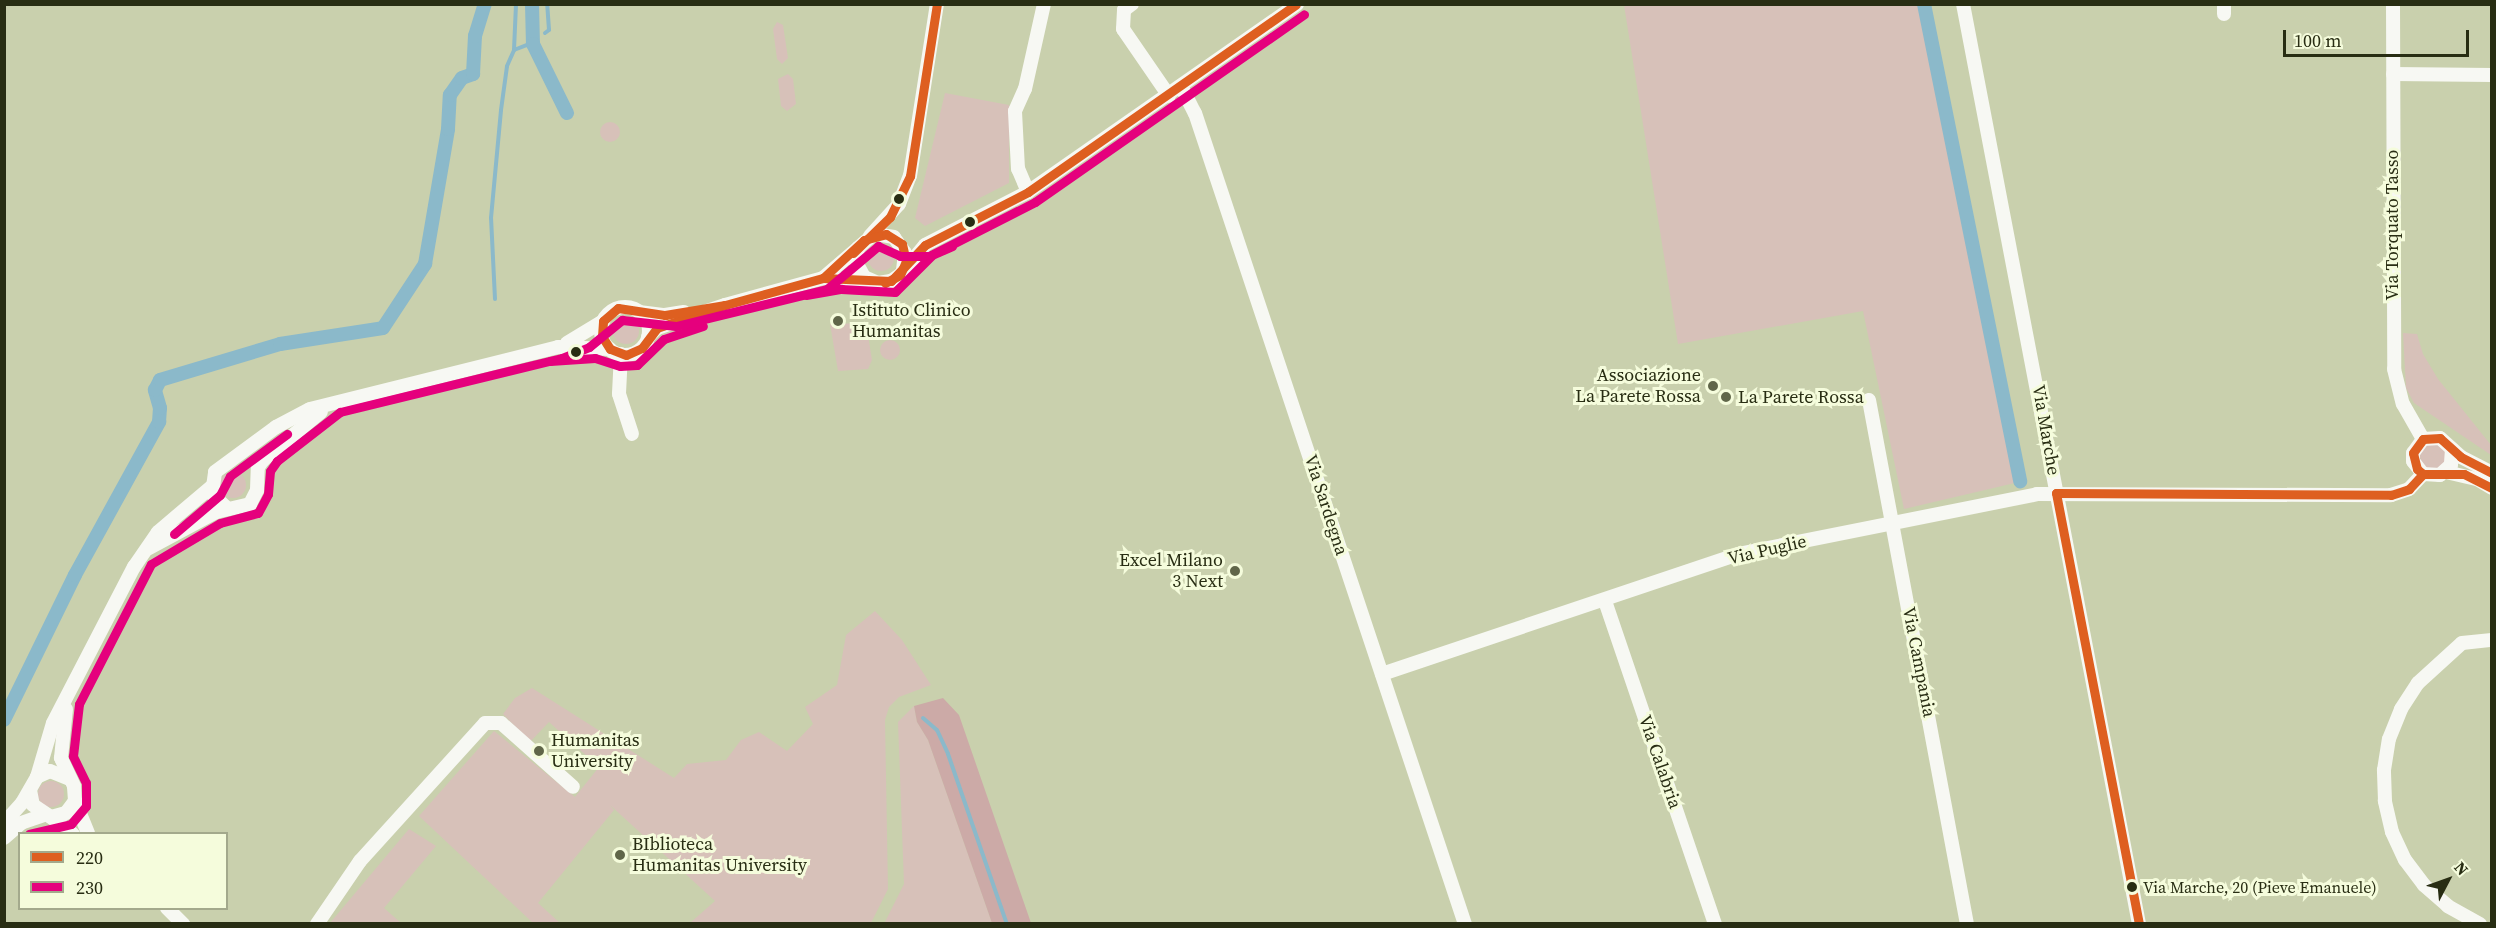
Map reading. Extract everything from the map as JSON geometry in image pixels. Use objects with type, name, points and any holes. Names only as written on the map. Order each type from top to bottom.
[{"type":"street","points":[[903,270],[905,253],[898,241],[899,204],[912,167],[938,4]]},
{"type":"street","points":[[1028,192],[1018,169],[1015,111],[1025,89],[1044,4]]},
{"type":"street","points":[[1131,4],[1124,10],[1123,29],[1169,96]]},
{"type":"street","points":[[558,347],[616,352],[639,350],[657,328],[725,305],[823,278],[886,283],[903,270],[925,245],[1028,192],[1182,88],[1297,4]]},
{"type":"street","name":"Via Marche","points":[[1963,4],[1986,114],[2139,924]]},
{"type":"street","name":"Via Torquato Tasso","points":[[2393,4],[2394,369],[2400,398],[2423,439]]},
{"type":"street","points":[[2393,74],[2492,75]]},
{"type":"street","name":"Via Sardegna","points":[[1182,88],[1195,113],[1465,924]]},
{"type":"street","points":[[823,278],[858,248],[899,204]]},
{"type":"street","points":[[870,236],[925,245]]},
{"type":"street","points":[[858,248],[857,266],[869,280]]},
{"type":"street","points":[[4,823],[30,790],[37,777],[45,744],[134,567],[158,532],[211,486],[215,472],[282,424],[335,401],[558,347],[603,321],[618,308],[665,315],[725,305]]},
{"type":"street","points":[[639,312],[647,323],[648,337]]},
{"type":"street","points":[[603,321],[602,336],[616,352],[619,394],[632,434]]},
{"type":"street","name":"Via Campania","points":[[1869,400],[1967,924]]},
{"type":"street","points":[[149,548],[228,509],[250,504],[257,482],[258,467],[268,453],[335,401]]},
{"type":"street","points":[[2492,473],[2452,449],[2440,438],[2423,439],[2413,453],[2417,469],[2423,474],[2432,477],[2446,472],[2470,476],[2492,489]]},
{"type":"street","points":[[2446,472],[2453,460],[2452,449]]},
{"type":"street","points":[[227,464],[249,469],[257,482]]},
{"type":"street","name":"Via Puglie","points":[[1382,674],[1738,555],[1893,523],[2056,493],[2391,495],[2409,489],[2423,474]]},
{"type":"street","points":[[211,486],[216,501],[228,509]]},
{"type":"street","name":"Via Calabria","points":[[1605,601],[1715,924]]},
{"type":"street","points":[[2480,924],[2448,906],[2424,885],[2405,860],[2392,832],[2385,801],[2384,770],[2389,739],[2401,709],[2418,683],[2462,643],[2492,640]]},
{"type":"street","points":[[67,701],[61,750],[71,779],[75,801],[87,832]]},
{"type":"street","points":[[317,924],[360,861],[485,723],[501,723],[573,787]]},
{"type":"street","points":[[37,777],[58,771],[71,779]]},
{"type":"street","points":[[30,790],[33,805],[70,832]]},
{"type":"street","points":[[4,838],[21,823],[66,813],[75,801]]},
{"type":"street","points":[[168,910],[183,924]]},
{"type":"shaded area","points":[[1624,5],[1922,5],[2019,482],[1904,509],[1863,311],[1678,344]]},
{"type":"shaded area","points":[[777,22],[783,25],[788,58],[782,64],[777,59],[773,29]]},
{"type":"shaded area","points":[[788,74],[793,79],[796,104],[787,111],[781,106],[778,79]]},
{"type":"shaded area","points":[[945,93],[1009,105],[1009,183],[925,226],[915,218]]},
{"type":"shaded area","points":[[610,122],[617,125],[620,132],[617,139],[610,142],[603,139],[600,132],[603,125]]},
{"type":"shaded area","points":[[881,245],[890,249],[894,258],[890,267],[881,271],[872,267],[868,258],[872,249]]},
{"type":"shaded area","points":[[626,318],[635,322],[639,331],[635,340],[626,344],[617,340],[613,331],[617,322]]},
{"type":"shaded area","points":[[866,323],[872,360],[868,369],[838,371],[830,324]]},
{"type":"shaded area","points":[[2403,333],[2417,334],[2423,354],[2438,379],[2491,445],[2491,455],[2414,403],[2406,388]]},
{"type":"shaded area","points":[[890,340],[897,343],[900,350],[897,357],[890,360],[883,357],[880,350],[883,343]]},
{"type":"shaded area","points":[[2433,443],[2442,447],[2446,456],[2442,465],[2433,469],[2424,465],[2420,456],[2424,447]]},
{"type":"shaded area","points":[[233,472],[242,476],[246,485],[242,494],[233,498],[224,494],[220,485],[224,476]]},
{"type":"shaded area","points":[[875,611],[902,640],[931,685],[899,697],[889,707],[885,720],[888,889],[871,923],[690,923],[715,901],[610,805],[614,810],[538,903],[560,923],[533,923],[419,816],[494,731],[575,797],[599,767],[549,722],[530,742],[503,714],[515,698],[532,688],[674,778],[687,764],[726,760],[741,740],[759,732],[787,751],[813,724],[805,707],[837,685],[846,635]]},
{"type":"shaded area","points":[[943,698],[959,715],[1031,923],[992,923],[928,740],[917,722],[914,706]]},
{"type":"shaded area","points":[[914,706],[917,722],[928,740],[992,923],[884,924],[904,884],[898,722]]},
{"type":"shaded area","points":[[51,781],[60,785],[64,794],[60,803],[51,807],[42,803],[38,794],[42,785]]},
{"type":"shaded area","points":[[409,829],[436,846],[384,908],[401,923],[330,923]]},
{"type":"waterway","points":[[4,720],[75,575],[159,422],[160,408],[155,390],[160,380],[280,344],[383,328],[425,264],[448,129],[450,95],[462,78],[473,74],[475,36],[485,4]]},
{"type":"waterway","points":[[495,299],[491,218],[507,66],[514,50],[516,4]]},
{"type":"waterway","points":[[532,4],[533,44],[567,113]]},
{"type":"waterway","points":[[545,33],[549,30],[547,4]]},
{"type":"waterway","points":[[1924,4],[2020,481]]},
{"type":"waterway","points":[[514,50],[527,45]]},
{"type":"waterway","points":[[923,718],[937,730],[948,754],[1007,924]]},
{"type":"transit line","name":"220","points":[[853,253],[890,217],[910,176],[937,4]]},
{"type":"transit line","name":"220","points":[[725,305],[823,278],[891,281],[925,245],[1028,192],[1296,4]]},
{"type":"transit line","name":"230","points":[[37,832],[71,824],[86,806],[86,783],[73,756],[79,704],[151,564],[220,523],[258,513],[268,494],[270,471],[277,461],[340,412],[562,358],[589,347],[622,320],[676,326],[827,289],[878,246],[900,256],[929,256],[1035,202],[1304,14]]},
{"type":"transit line","name":"220","points":[[823,278],[864,240],[886,234],[902,244],[906,261],[900,275],[885,283]]},
{"type":"transit line","name":"230","points":[[806,295],[841,289],[895,292],[932,255],[952,246]]},
{"type":"transit line","name":"220","points":[[725,305],[657,328],[642,348],[626,355],[610,349],[602,336],[603,321],[618,308],[665,315],[725,305]]},
{"type":"transit line","name":"230","points":[[550,361],[595,358],[620,366],[637,365],[664,339],[703,326]]},
{"type":"transit line","name":"230","points":[[174,534],[220,495],[230,476],[287,434]]},
{"type":"transit line","name":"220","points":[[2492,473],[2461,457],[2440,438],[2423,439],[2413,453],[2417,469],[2423,474],[2464,474],[2492,488]]},
{"type":"transit line","name":"220","points":[[2056,493],[2391,495],[2409,489],[2423,474]]},
{"type":"transit line","name":"220","points":[[2056,493],[2139,924]]},
{"type":"place","name":"Istituto Clinico Humanitas","points":[[838,321]]},
{"type":"place","name":"Associazione La Parete Rossa","points":[[1713,386]]},
{"type":"place","name":"La Parete Rossa","points":[[1726,397]]},
{"type":"place","name":"Excel Milano 3 Next","points":[[1235,571]]},
{"type":"place","name":"Humanitas University","points":[[539,751]]},
{"type":"place","name":"BIblioteca Humanitas University","points":[[620,855]]},
{"type":"place","name":"Via Marche, 20 (Pieve Emanuele)","points":[[2132,887]]}]
